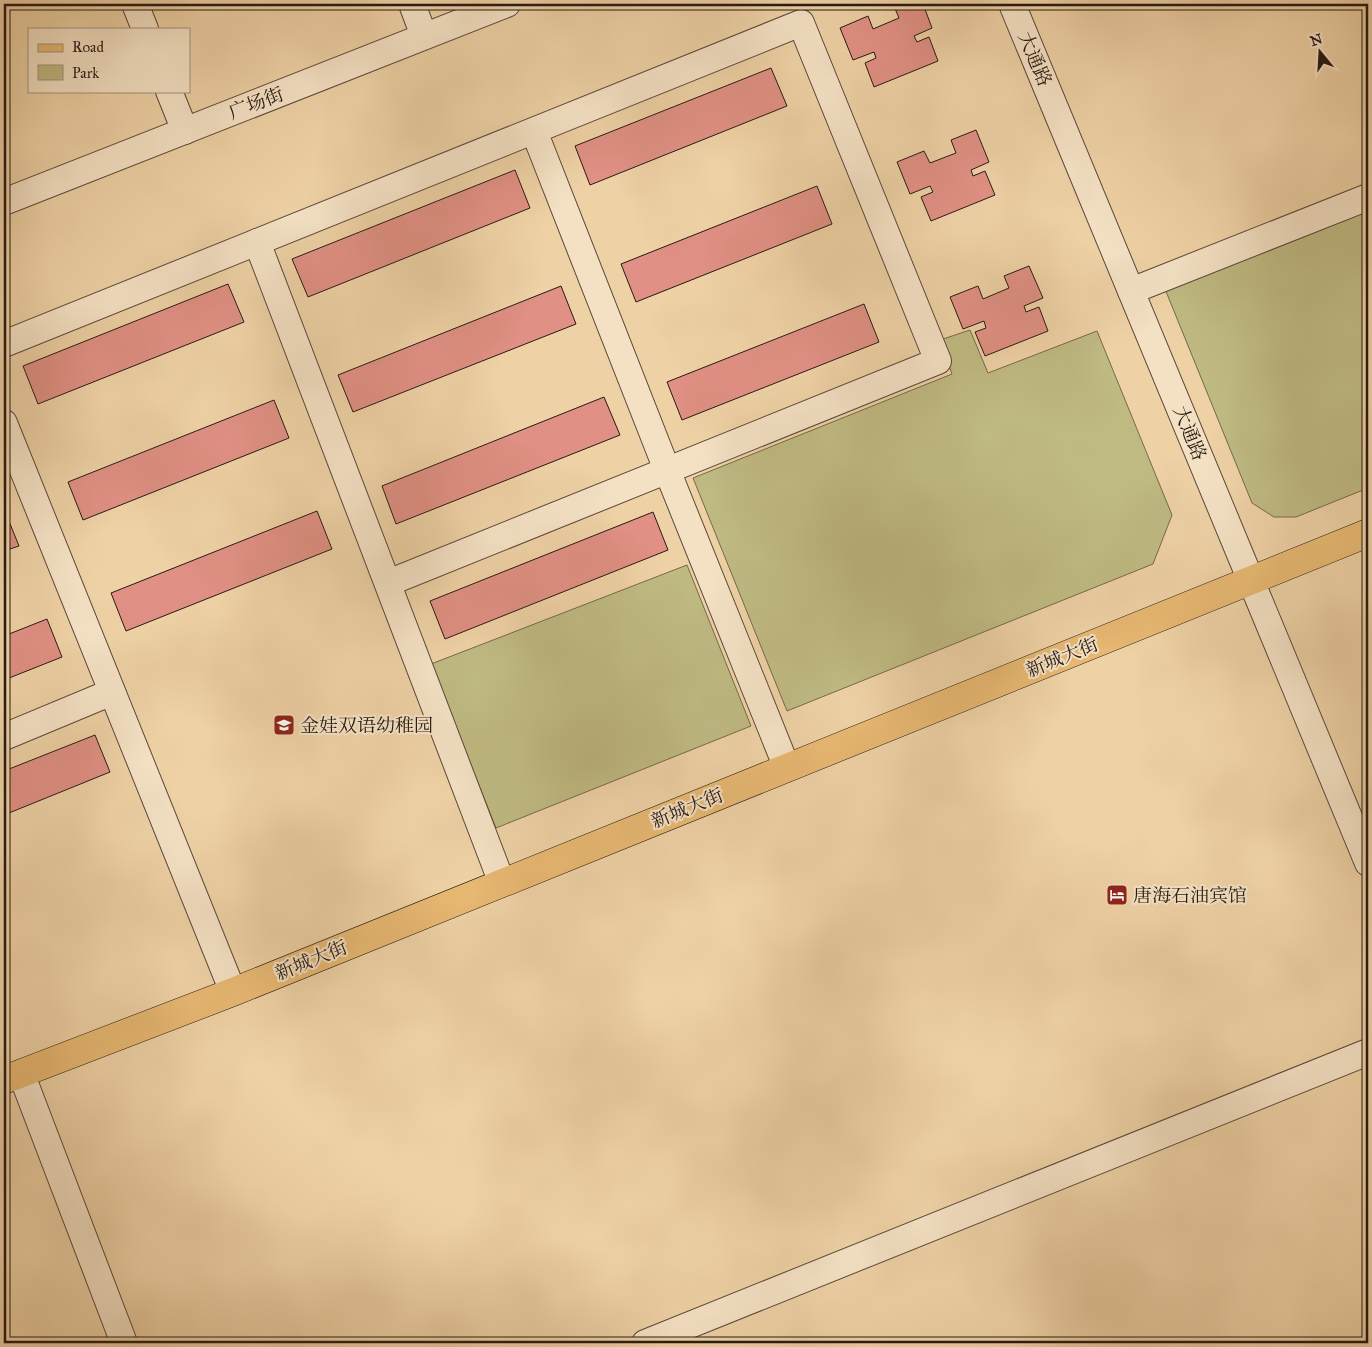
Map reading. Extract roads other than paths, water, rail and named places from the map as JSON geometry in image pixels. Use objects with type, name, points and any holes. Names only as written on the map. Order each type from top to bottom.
[{"type":"main road","name":"新城大街","points":[[13,1076],[233,992],[1368,534]]},
{"type":"street","points":[[135,4],[145,28]]},
{"type":"street","points":[[412,4],[424,36]]},
{"type":"street","name":"广场街","points":[[4,202],[507,4]]},
{"type":"street","name":"大通路","points":[[1012,4],[1368,863]]},
{"type":"street","points":[[4,344],[801,23],[938,361],[388,583]]},
{"type":"street","points":[[169,92],[185,131]]},
{"type":"street","points":[[534,131],[667,470],[787,768]]},
{"type":"street","points":[[1131,291],[1368,197]]},
{"type":"street","points":[[258,242],[502,883]]},
{"type":"street","points":[[4,423],[233,992]]},
{"type":"street","points":[[4,737],[112,692]]},
{"type":"street","points":[[645,1343],[1368,1052]]},
{"type":"street","points":[[13,1076],[124,1343]]},
{"type":"place","name":"金娃双语幼稚园","points":[[284,725]]},
{"type":"place","name":"唐海石油宾馆","points":[[1117,895]]}]
